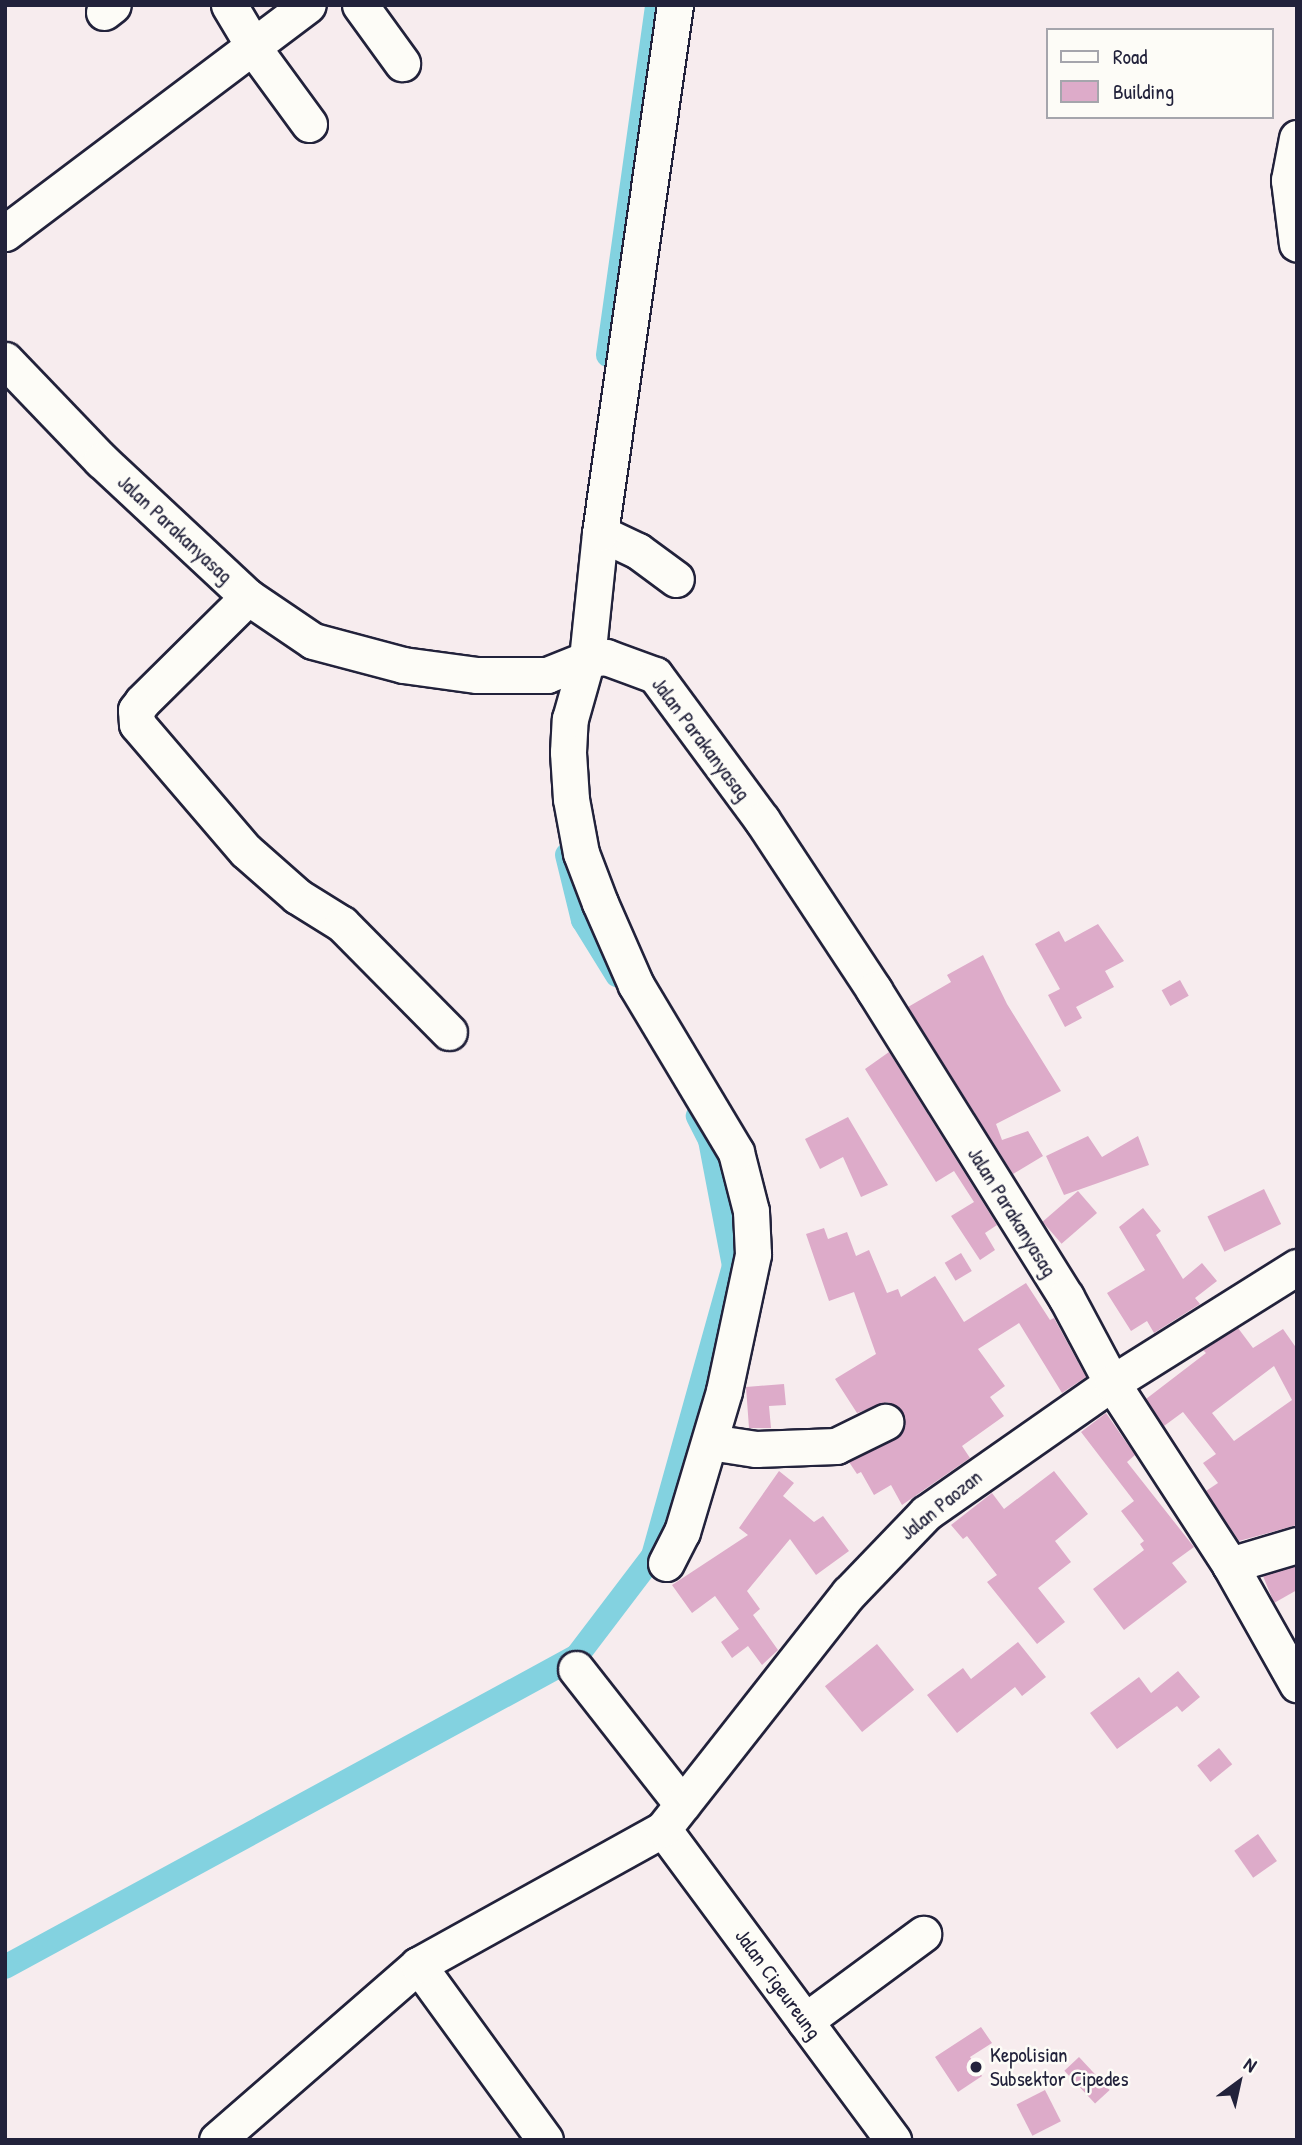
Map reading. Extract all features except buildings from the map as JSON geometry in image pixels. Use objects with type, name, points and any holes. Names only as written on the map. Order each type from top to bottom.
[{"type":"street","points":[[229,5],[254,46],[309,124]]},
{"type":"street","points":[[5,233],[308,5]]},
{"type":"street","points":[[360,5],[402,63]]},
{"type":"street","points":[[666,1563],[682,1532],[710,1442],[753,1254],[751,1211],[736,1152],[636,985],[581,853],[570,799],[568,751],[570,666],[600,533],[675,5]]},
{"type":"street","points":[[1297,138],[1289,180],[1297,244]]},
{"type":"street","name":"Jalan Parakanyasag","points":[[5,360],[101,460],[248,597],[313,641],[350,654],[477,675],[570,666],[606,657],[646,669],[668,689],[700,731],[874,990],[1066,1297],[1112,1383],[1230,1565],[1297,1684]]},
{"type":"street","points":[[600,533],[638,551],[676,579]]},
{"type":"street","points":[[248,597],[142,702],[136,710],[136,724],[246,851],[297,896],[342,924],[449,1032]]},
{"type":"street","name":"Jalan Paozan","points":[[672,1816],[886,1552],[937,1505],[1112,1383],[1297,1266]]},
{"type":"street","points":[[710,1442],[756,1448],[836,1446],[885,1422]]},
{"type":"street","points":[[1230,1565],[1297,1545]]},
{"type":"street","name":"Jalan Cigeureung","points":[[576,1669],[805,2021],[893,2140]]},
{"type":"street","points":[[217,2140],[418,1965],[672,1816]]},
{"type":"street","points":[[805,2021],[923,1934]]},
{"type":"street","points":[[418,1965],[545,2140]]},
{"type":"waterway","points":[[608,355],[657,5]]},
{"type":"waterway","points":[[567,855],[583,920],[617,975]]},
{"type":"waterway","points":[[5,1967],[577,1656],[653,1556],[734,1266],[710,1140],[698,1116]]},
{"type":"place","name":"Kepolisian Subsektor Cipedes","points":[[976,2067]]}]
